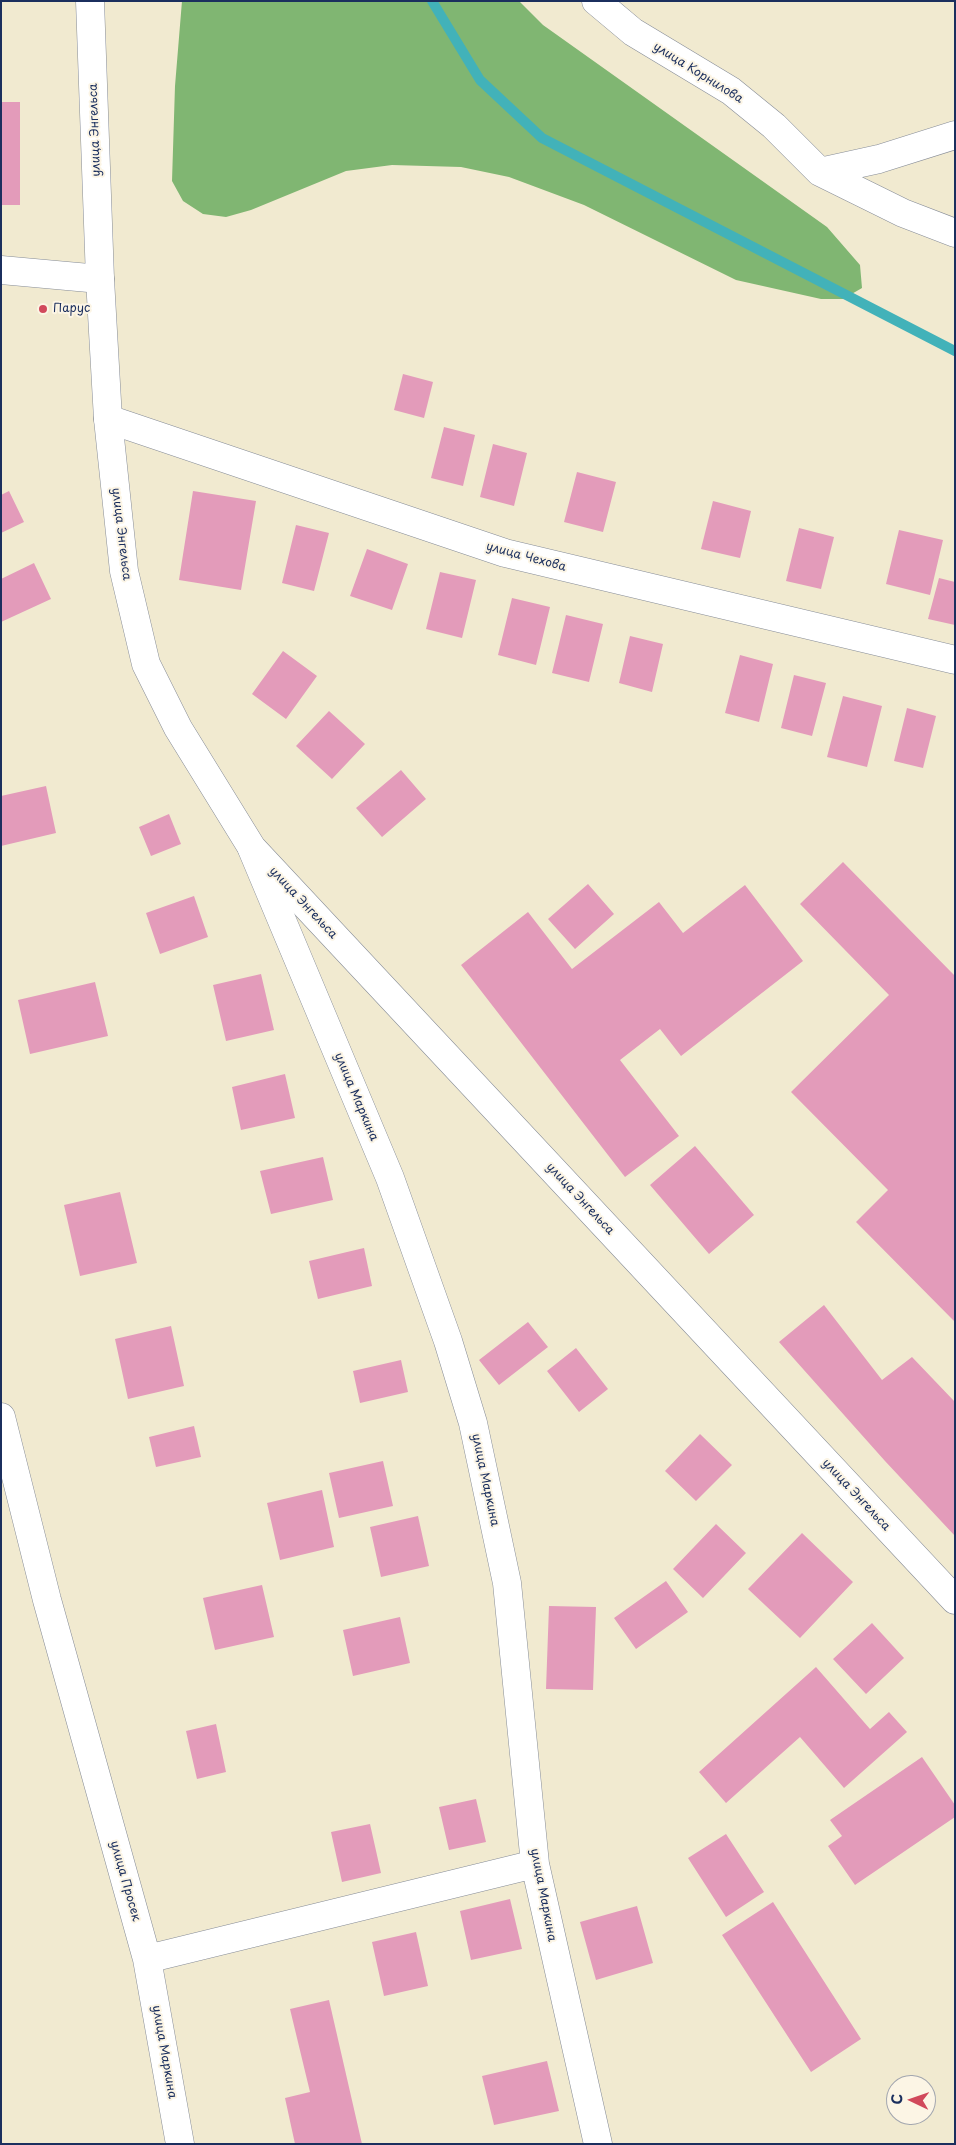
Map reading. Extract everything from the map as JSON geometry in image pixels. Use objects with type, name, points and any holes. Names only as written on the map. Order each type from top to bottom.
[{"type":"street","name":"улица Энгельса","points":[[90,1],[100,279],[108,419],[124,571],[146,664],[178,728],[252,848],[955,1600]]},
{"type":"street","name":"улица Корнилова","points":[[596,1],[633,32],[731,91],[774,126],[820,172],[903,213],[955,233]]},
{"type":"street","points":[[820,172],[879,159],[955,135]]},
{"type":"street","points":[[1,270],[100,279]]},
{"type":"street","name":"улица Чехова","points":[[108,419],[505,553],[955,660]]},
{"type":"street","name":"улица Маркина","points":[[252,848],[390,1178],[448,1341],[473,1423],[507,1583],[535,1864],[598,2144]]},
{"type":"street","name":"улица Просек","points":[[1,1417],[47,1600],[147,1959]]},
{"type":"street","points":[[147,1959],[535,1864]]},
{"type":"street","name":"улица Маркина","points":[[147,1959],[180,2144]]},
{"type":"green space","points":[[182,1],[519,1],[543,25],[827,227],[860,265],[862,288],[843,299],[821,299],[736,280],[584,205],[509,177],[461,167],[392,165],[346,171],[251,210],[226,217],[203,214],[183,201],[172,181],[175,86]]},
{"type":"building","points":[[1,102],[20,102],[20,205],[1,205]]},
{"type":"building","points":[[403,374],[433,382],[424,418],[394,410]]},
{"type":"building","points":[[444,427],[475,435],[463,486],[431,478]]},
{"type":"building","points":[[493,444],[527,453],[514,506],[480,497]]},
{"type":"building","points":[[577,472],[616,482],[603,532],[564,522]]},
{"type":"building","points":[[9,491],[24,522],[1,533],[1,495]]},
{"type":"building","points":[[193,491],[256,501],[241,590],[179,580]]},
{"type":"building","points":[[713,501],[751,511],[740,558],[701,549]]},
{"type":"building","points":[[296,525],[329,533],[314,591],[282,583]]},
{"type":"building","points":[[799,528],[834,537],[821,589],[786,581]]},
{"type":"building","points":[[899,530],[943,540],[930,595],[886,584]]},
{"type":"building","points":[[367,549],[408,564],[392,610],[350,596]]},
{"type":"building","points":[[34,563],[51,599],[1,622],[1,579]]},
{"type":"building","points":[[440,572],[476,580],[462,638],[426,629]]},
{"type":"building","points":[[939,578],[955,582],[955,625],[928,619]]},
{"type":"building","points":[[512,598],[550,607],[536,665],[498,655]]},
{"type":"building","points":[[566,615],[603,624],[589,682],[552,673]]},
{"type":"building","points":[[630,636],[663,644],[652,692],[619,683]]},
{"type":"building","points":[[283,651],[317,676],[286,719],[252,694]]},
{"type":"building","points":[[740,655],[773,664],[759,722],[725,713]]},
{"type":"building","points":[[794,675],[826,683],[812,736],[781,728]]},
{"type":"building","points":[[843,696],[882,706],[867,767],[827,757]]},
{"type":"building","points":[[907,708],[936,716],[923,768],[894,761]]},
{"type":"building","points":[[329,711],[365,744],[332,779],[296,746]]},
{"type":"building","points":[[401,770],[426,799],[382,837],[356,808]]},
{"type":"building","points":[[46,786],[56,833],[1,846],[1,796]]},
{"type":"building","points":[[169,814],[181,844],[151,856],[139,827]]},
{"type":"building","points":[[843,862],[955,976],[955,1322],[856,1222],[888,1190],[791,1092],[889,995],[800,904]]},
{"type":"building","points":[[588,884],[614,914],[575,949],[548,919]]},
{"type":"building","points":[[745,885],[803,961],[681,1056],[660,1029],[620,1060],[679,1136],[625,1177],[461,965],[528,912],[572,969],[659,902],[683,933]]},
{"type":"building","points":[[194,896],[208,937],[160,954],[146,913]]},
{"type":"building","points":[[261,974],[274,1030],[226,1041],[213,985]]},
{"type":"building","points":[[95,982],[108,1036],[30,1054],[18,1000]]},
{"type":"building","points":[[285,1074],[295,1118],[241,1130],[232,1087]]},
{"type":"building","points":[[695,1146],[754,1215],[709,1254],[650,1185]]},
{"type":"building","points":[[323,1157],[333,1200],[271,1214],[260,1171]]},
{"type":"building","points":[[120,1192],[137,1263],[80,1276],[64,1205]]},
{"type":"building","points":[[364,1248],[372,1286],[318,1299],[309,1261]]},
{"type":"building","points":[[824,1305],[882,1380],[912,1357],[955,1402],[955,1536],[779,1342]]},
{"type":"building","points":[[528,1322],[548,1347],[499,1385],[479,1360]]},
{"type":"building","points":[[171,1326],[184,1386],[128,1399],[115,1339]]},
{"type":"building","points":[[576,1348],[608,1389],[579,1412],[547,1371]]},
{"type":"building","points":[[401,1360],[408,1392],[360,1403],[353,1371]]},
{"type":"building","points":[[194,1426],[201,1457],[156,1467],[149,1437]]},
{"type":"building","points":[[700,1434],[732,1465],[696,1501],[665,1471]]},
{"type":"building","points":[[383,1461],[393,1506],[339,1518],[329,1473]]},
{"type":"building","points":[[322,1490],[334,1547],[280,1560],[267,1503]]},
{"type":"building","points":[[418,1516],[429,1566],[381,1577],[370,1527]]},
{"type":"building","points":[[716,1524],[746,1553],[703,1598],[673,1569]]},
{"type":"building","points":[[802,1533],[853,1582],[800,1638],[748,1589]]},
{"type":"building","points":[[666,1581],[688,1612],[636,1649],[614,1618]]},
{"type":"building","points":[[262,1585],[274,1637],[215,1650],[203,1598]]},
{"type":"building","points":[[549,1606],[596,1607],[593,1690],[546,1689]]},
{"type":"building","points":[[400,1617],[410,1663],[353,1676],[343,1630]]},
{"type":"building","points":[[872,1623],[904,1658],[866,1694],[833,1659]]},
{"type":"building","points":[[816,1667],[870,1729],[889,1712],[907,1732],[844,1788],[800,1737],[726,1803],[699,1772]]},
{"type":"building","points":[[216,1724],[226,1772],[197,1779],[186,1731]]},
{"type":"building","points":[[922,1757],[955,1805],[955,1817],[855,1885],[828,1846],[842,1836],[830,1820]]},
{"type":"building","points":[[476,1799],[486,1842],[449,1850],[439,1807]]},
{"type":"building","points":[[370,1824],[381,1873],[342,1882],[331,1832]]},
{"type":"building","points":[[726,1834],[764,1892],[726,1917],[688,1858]]},
{"type":"building","points":[[510,1899],[522,1949],[471,1960],[460,1911]]},
{"type":"building","points":[[773,1902],[861,2039],[811,2072],[722,1935]]},
{"type":"building","points":[[637,1906],[653,1963],[596,1980],[580,1922]]},
{"type":"building","points":[[416,1932],[428,1986],[384,1996],[372,1942]]},
{"type":"building","points":[[329,2000],[362,2144],[295,2144],[285,2098],[310,2092],[290,2009]]},
{"type":"building","points":[[547,2061],[559,2111],[494,2125],[482,2076]]},
{"type":"waterway","points":[[432,1],[480,80],[542,138],[955,351]]},
{"type":"place","name":"Парус","points":[[43,309]]}]
